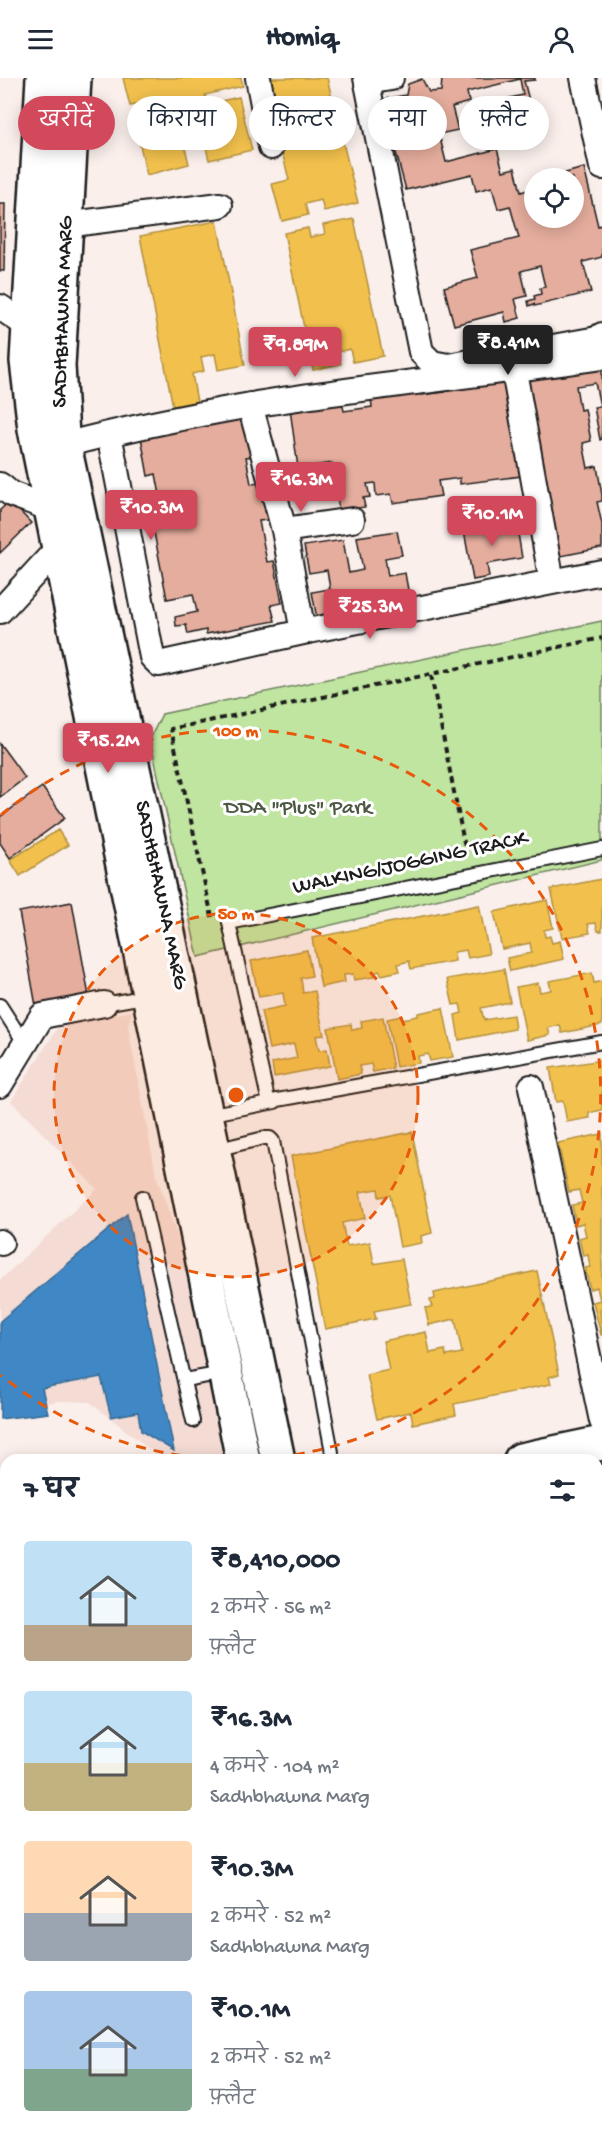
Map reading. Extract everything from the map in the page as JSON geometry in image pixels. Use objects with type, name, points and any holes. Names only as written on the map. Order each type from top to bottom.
[{"type":"street","name":"SADHBHAWNA MARG","points":[[43,78],[27,361],[35,429],[242,1454]]},
{"type":"street","name":"SADHBHAWNA MARG","points":[[74,78],[58,366],[64,445],[277,1454]]},
{"type":"street","points":[[258,78],[261,96]]},
{"type":"street","points":[[391,78],[367,80],[421,351],[432,363],[448,366],[597,339],[602,335]]},
{"type":"street","points":[[583,78],[602,167]]},
{"type":"street","points":[[65,225],[220,205]]},
{"type":"street","points":[[0,307],[29,327]]},
{"type":"street","points":[[64,445],[250,405],[602,357]]},
{"type":"street","points":[[514,370],[552,582]]},
{"type":"street","points":[[250,405],[284,530],[303,632]]},
{"type":"street","points":[[109,434],[152,657],[159,664],[303,632],[602,572]]},
{"type":"street","points":[[0,485],[11,494],[51,509]]},
{"type":"street","points":[[284,530],[352,520]]},
{"type":"street","points":[[0,611],[59,547]]},
{"type":"street","points":[[0,1085],[42,1016],[104,1005]]},
{"type":"street","points":[[531,1088],[602,1421]]},
{"type":"street","points":[[550,1454],[602,1443]]},
{"type":"lane","points":[[275,1102],[268,1099],[229,923],[602,849]]},
{"type":"lane","points":[[104,1005],[150,996]]},
{"type":"lane","points":[[0,1005],[25,1044]]},
{"type":"lane","points":[[205,1115],[602,1042]]},
{"type":"lane","points":[[214,1150],[264,1138],[270,1138],[273,1141],[332,1452]]},
{"type":"lane","points":[[142,1197],[193,1421]]},
{"type":"lane","points":[[184,1380],[225,1373]]},
{"type":"path","points":[[213,920],[171,729],[602,638]]},
{"type":"path","points":[[431,675],[467,859]]},
{"type":"shaded area","points":[[132,1011],[128,1027],[156,1175],[225,1373],[242,1454],[156,1454],[90,1402],[58,1401],[0,1411],[0,1280],[97,1189],[11,1101],[60,1024]]},
{"type":"green space","name":"DDA \"Plus\" Park","points":[[602,621],[602,860],[198,957],[150,739],[162,714]]},
{"type":"building: आवास","points":[[123,78],[241,78],[243,86],[205,96],[128,96]]},
{"type":"building: आवास","points":[[264,78],[327,78],[331,96],[268,96]]},
{"type":"building: आवास","points":[[237,97],[239,97],[249,138],[249,150],[252,150],[209,160],[207,150],[237,150]]},
{"type":"building: आवास","points":[[141,150],[186,150],[189,164],[147,175]]},
{"type":"building: आवास","points":[[282,150],[345,150],[358,203],[324,211],[321,200],[305,204],[308,215],[282,221],[272,184],[289,180]]},
{"type":"building: आवास","points":[[354,219],[383,356],[353,362],[350,349],[338,352],[341,364],[313,370],[284,233],[308,228],[310,237],[325,234],[323,225]]},
{"type":"building: आवास","points":[[217,221],[245,365],[218,370],[215,354],[201,357],[204,371],[192,374],[197,402],[173,407],[140,236]]},
{"type":"building: आवास","points":[[58,830],[68,845],[20,876],[10,860]]},
{"type":"building: आवास","points":[[602,879],[602,931],[598,931],[596,923],[588,924],[590,933],[562,938],[551,889]]},
{"type":"building: आवास","points":[[547,900],[553,928],[544,930],[545,937],[550,936],[552,943],[560,941],[564,959],[510,971],[507,958],[532,953],[530,943],[502,949],[494,912]]},
{"type":"building: आवास","points":[[479,905],[489,954],[468,958],[466,950],[454,952],[455,961],[411,969],[409,961],[398,964],[400,971],[381,975],[380,971],[373,973],[374,977],[354,980],[353,974],[344,975],[345,982],[321,987],[312,938]]},
{"type":"building: आवास","points":[[307,950],[312,976],[301,978],[303,993],[315,991],[324,1035],[316,1036],[319,1050],[327,1049],[330,1066],[274,1077],[272,1063],[297,1058],[294,1044],[269,1049],[261,1011],[285,1006],[283,993],[259,997],[251,961]]},
{"type":"building: आवास","points":[[504,969],[510,1002],[481,1008],[484,1020],[513,1015],[515,1029],[459,1040],[455,1015],[462,1013],[460,1004],[453,1005],[447,979]]},
{"type":"building: आवास","points":[[592,973],[594,983],[602,981],[602,1025],[562,1033],[560,1025],[548,1028],[550,1035],[527,1040],[516,987],[538,983],[540,992],[551,990],[549,981]]},
{"type":"building: आवास","points":[[443,1008],[453,1057],[430,1061],[428,1054],[418,1056],[419,1063],[396,1067],[387,1019],[418,1016],[418,1013]]},
{"type":"building: आवास","points":[[383,1017],[393,1068],[373,1072],[371,1064],[359,1066],[361,1074],[337,1079],[328,1028],[351,1024],[352,1030],[362,1028],[361,1021]]},
{"type":"building: आवास","points":[[602,1060],[602,1110],[589,1113],[590,1118],[567,1122],[563,1101],[556,1102],[550,1068]]},
{"type":"building: आवास","points":[[412,1132],[432,1233],[421,1236],[422,1243],[400,1247],[390,1195],[379,1197],[378,1189],[360,1192],[365,1218],[342,1223],[347,1246],[370,1242],[374,1264],[402,1259],[411,1304],[374,1311],[376,1319],[325,1329],[291,1156]]},
{"type":"building: आवास","points":[[602,1134],[601,1335],[593,1302],[600,1300],[597,1287],[590,1289],[585,1268],[590,1267],[588,1255],[583,1256],[579,1238],[586,1236],[583,1223],[576,1225],[572,1205],[582,1203],[579,1190],[569,1192],[558,1143]]},
{"type":"building: आवास","points":[[537,1271],[559,1374],[549,1377],[551,1384],[454,1404],[456,1415],[413,1424],[411,1412],[377,1419],[367,1375],[389,1370],[383,1341],[426,1332],[430,1353],[445,1350],[446,1356],[462,1353],[455,1319],[429,1325],[425,1308],[432,1307],[430,1300],[435,1299],[434,1293]]},
{"type":"building: स्कूल","points":[[127,1214],[174,1451],[141,1431],[138,1412],[111,1417],[101,1377],[42,1388],[48,1413],[0,1419],[0,1321]]},
{"type":"building: अन्य","points":[[535,78],[535,80],[524,81],[528,96],[519,96],[523,95],[520,79],[467,92],[468,96],[459,96],[459,105],[452,107],[458,130],[447,132],[447,96],[401,96],[406,95],[408,84],[422,79],[429,92],[441,91],[442,79]]},
{"type":"building: अन्य","points":[[395,150],[443,150],[446,162],[497,150],[503,171],[515,168],[521,192],[524,191],[524,228],[584,228],[584,168],[598,226],[602,225],[602,257],[583,262],[591,292],[529,306],[528,301],[535,299],[534,296],[541,294],[540,288],[545,287],[540,266],[521,271],[527,296],[515,299],[520,318],[506,322],[504,312],[454,325],[444,287],[478,278],[470,250],[519,238],[510,206],[498,209],[492,187],[476,191],[472,174],[406,190]]},
{"type":"building: अन्य","points":[[0,204],[5,204],[4,271],[0,271]]},
{"type":"building: अन्य","points":[[602,368],[602,439],[600,440],[594,407],[600,406],[595,383],[576,386],[580,410],[585,409],[591,441],[583,443],[588,468],[597,466],[602,495],[602,501],[597,502],[602,524],[602,548],[555,557],[521,380]]},
{"type":"building: अन्य","points":[[507,376],[521,476],[460,484],[460,478],[438,481],[441,496],[393,503],[391,494],[376,496],[375,483],[367,484],[370,497],[363,498],[365,507],[339,511],[332,463],[298,468],[290,409],[342,402],[344,411],[372,407],[371,398],[421,391],[422,395],[445,392],[444,385]]},
{"type":"building: अन्य","points":[[248,417],[255,456],[246,457],[251,484],[260,483],[267,520],[259,521],[267,562],[274,561],[282,603],[271,605],[275,621],[206,634],[206,630],[188,634],[186,625],[176,626],[175,617],[197,612],[193,594],[167,599],[147,497],[160,495],[156,474],[148,476],[141,437]]},
{"type":"building: अन्य","points":[[10,501],[31,523],[0,553],[0,510]]},
{"type":"building: अन्य","points":[[516,521],[522,558],[487,564],[489,577],[473,580],[464,531]]},
{"type":"building: अन्य","points":[[397,531],[402,555],[385,558],[388,576],[405,573],[410,601],[370,608],[368,595],[358,597],[360,611],[317,619],[312,592],[330,589],[327,570],[309,573],[304,546],[343,540],[349,573],[363,570],[357,537]]},
{"type":"building: अन्य","points":[[0,744],[25,778],[0,797]]},
{"type":"building: अन्य","points":[[42,787],[65,818],[10,858],[0,843],[0,817]]},
{"type":"building: अन्य","points":[[72,902],[89,996],[36,1006],[19,912]]}]
